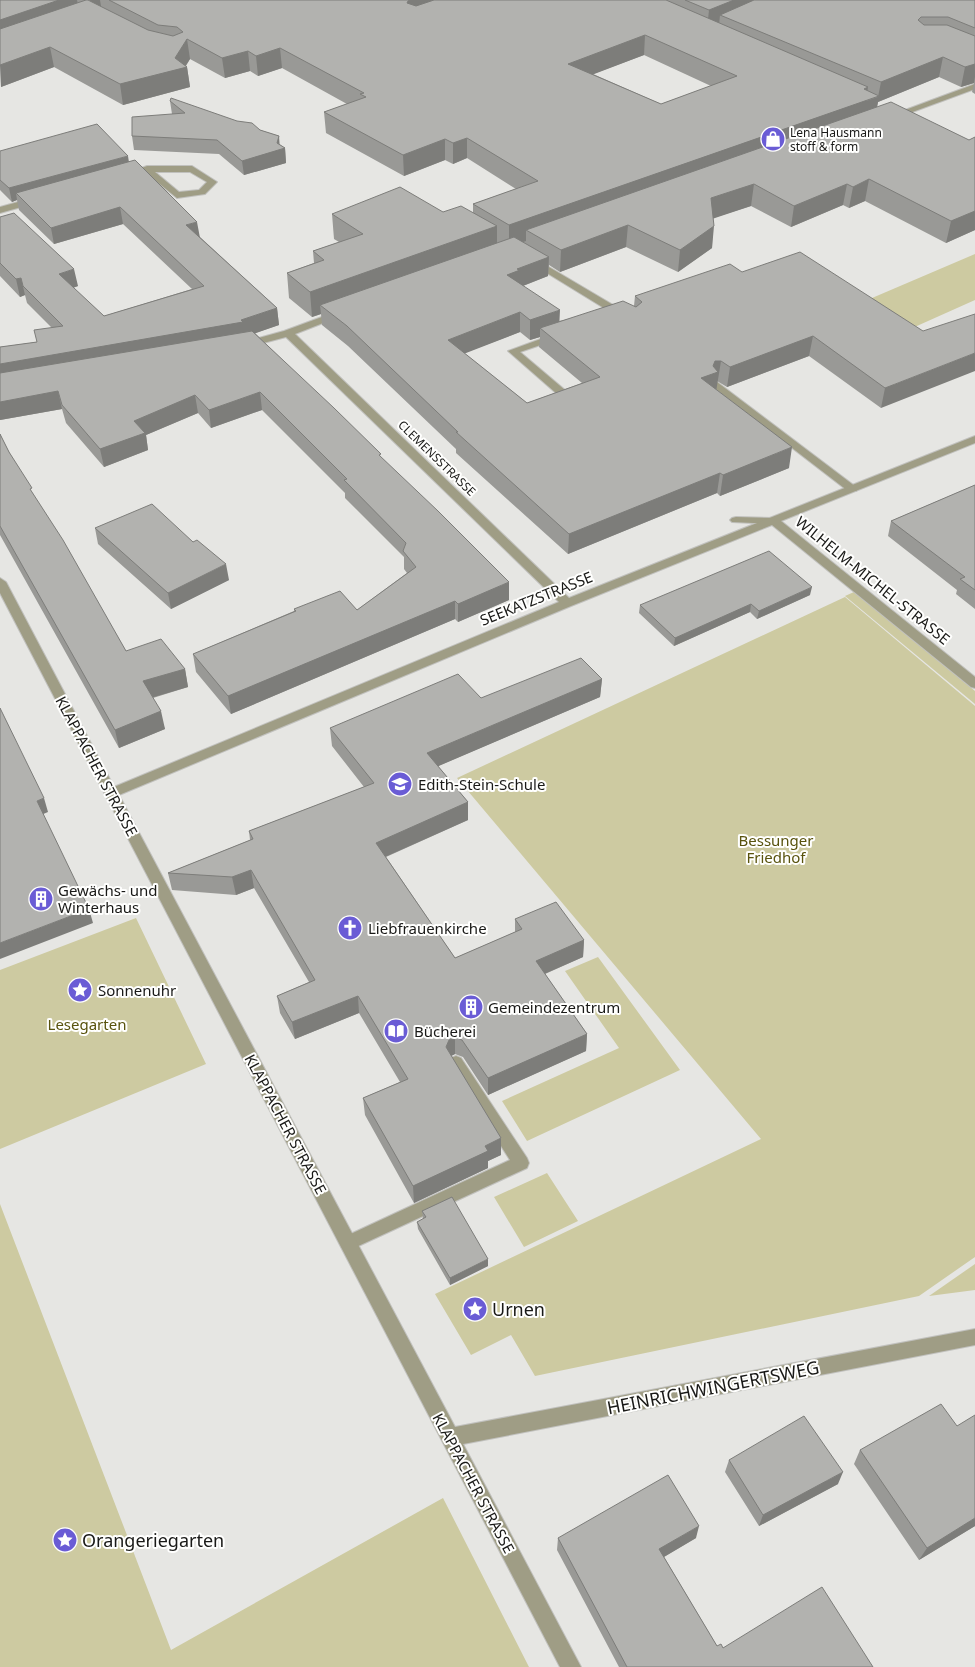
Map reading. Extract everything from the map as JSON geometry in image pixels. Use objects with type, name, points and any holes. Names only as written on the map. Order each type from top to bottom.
[{"type":"street","points":[[891,117],[975,86]]},
{"type":"street","points":[[120,177],[147,170],[192,169],[213,182],[202,192],[177,194],[147,170]]},
{"type":"street","points":[[0,210],[46,197]]},
{"type":"street","points":[[526,256],[617,315],[634,322]]},
{"type":"street","points":[[236,347],[288,333],[352,309]]},
{"type":"street","points":[[567,332],[513,351],[568,398]]},
{"type":"street","name":"CLEMENSSTRASSE","points":[[288,333],[567,602]]},
{"type":"street","points":[[717,385],[852,489]]},
{"type":"street","name":"SEEKATZSTRASSE","points":[[112,793],[567,602],[774,521],[975,439]]},
{"type":"street","points":[[736,520],[774,521]]},
{"type":"street","name":"WILHELM-MICHEL-STRASSE","points":[[774,521],[975,684]]},
{"type":"street","name":"KLAPPACHER STRASSE","points":[[0,582],[571,1667]]},
{"type":"street","points":[[348,1243],[521,1164],[456,1063]]},
{"type":"street","name":"HEINRICHWINGERTSWEG","points":[[451,1437],[975,1337]]},
{"type":"green space","points":[[975,254],[975,300],[852,355],[872,298]]},
{"type":"green space","points":[[854,592],[975,691],[975,704],[845,596]]},
{"type":"green space","name":"Bessunger Friedhof","points":[[845,597],[975,706],[975,1257],[919,1296],[535,1376],[511,1335],[471,1355],[435,1294],[761,1139],[457,778]]},
{"type":"green space","name":"Lesegarten","points":[[136,918],[206,1064],[0,1149],[0,970]]},
{"type":"green space","points":[[598,957],[680,1070],[527,1141],[502,1101],[619,1048],[565,971]]},
{"type":"green space","points":[[547,1173],[578,1221],[524,1247],[494,1197]]},
{"type":"green space","points":[[0,1204],[171,1650],[443,1498],[529,1667],[0,1667]]},
{"type":"green space","points":[[975,1264],[975,1290],[929,1296]]},
{"type":"building","points":[[0,0],[59,0],[0,20]]},
{"type":"building","points":[[86,0],[148,30],[173,36],[183,32],[177,27],[158,25],[109,0],[410,0],[407,3],[416,6],[434,0],[666,0],[868,87],[864,89],[879,96],[509,225],[473,204],[538,181],[467,138],[453,143],[445,139],[403,155],[324,112],[366,97],[360,94],[364,93],[280,48],[256,56],[248,51],[222,58],[187,39],[175,58],[187,67],[120,84],[50,47],[0,65],[0,29]],"holes":[[[645,35],[737,76],[661,104],[568,64]]]},
{"type":"building","points":[[685,0],[734,0],[709,10]]},
{"type":"building","points":[[754,0],[975,0],[975,28],[948,17],[921,17],[918,20],[924,25],[947,25],[975,36],[975,64],[965,67],[943,57],[881,82],[720,15]]},
{"type":"building","points":[[171,98],[237,121],[252,123],[260,130],[279,136],[277,143],[285,148],[242,161],[217,140],[132,136],[132,117],[185,113],[170,101]]},
{"type":"building","points":[[891,102],[969,140],[975,137],[975,211],[951,221],[869,179],[853,187],[847,184],[794,206],[754,184],[711,198],[714,226],[680,250],[628,225],[561,250],[526,230]]},
{"type":"building","points":[[97,124],[128,156],[9,188],[0,180],[0,151]]},
{"type":"building","points":[[135,160],[197,222],[186,225],[277,308],[241,320],[243,322],[0,364],[0,347],[37,342],[34,330],[63,326],[23,286],[21,278],[16,279],[0,263],[0,217],[14,213],[74,269],[59,274],[104,316],[204,286],[120,207],[51,228],[16,193]]},
{"type":"building","points":[[400,187],[443,212],[461,206],[497,226],[310,292],[287,273],[324,260],[313,251],[363,234],[332,214]]},
{"type":"building","points":[[514,237],[549,257],[517,269],[520,270],[507,275],[560,310],[530,320],[520,312],[448,340],[527,403],[600,377],[540,328],[623,301],[636,307],[642,302],[635,296],[730,264],[742,272],[800,252],[923,331],[975,314],[975,353],[885,388],[813,336],[730,367],[721,361],[715,361],[713,366],[718,372],[701,378],[792,447],[723,475],[720,473],[569,534],[456,432],[458,432],[347,326],[320,305]]},
{"type":"building","points":[[252,331],[334,408],[381,454],[379,455],[509,582],[458,604],[455,601],[228,696],[193,654],[296,611],[294,609],[340,591],[357,610],[416,567],[403,551],[406,543],[344,480],[347,479],[260,392],[209,410],[195,395],[134,421],[145,433],[100,449],[62,405],[58,391],[0,402],[0,373]]},
{"type":"building","points":[[0,434],[32,488],[30,489],[63,540],[126,651],[161,639],[185,669],[143,681],[161,711],[115,730],[0,526]]},
{"type":"building","points":[[975,485],[975,590],[960,579],[965,577],[891,521]]},
{"type":"building","points":[[152,504],[193,542],[197,540],[226,564],[168,593],[95,528]]},
{"type":"building","points":[[769,551],[812,587],[759,611],[751,604],[675,638],[640,605]]},
{"type":"building","points":[[581,658],[602,679],[427,753],[468,802],[376,843],[455,958],[522,929],[515,919],[556,902],[584,940],[536,961],[587,1034],[488,1078],[462,1040],[455,1037],[449,1040],[446,1047],[501,1138],[485,1146],[488,1151],[413,1186],[363,1098],[408,1079],[358,996],[292,1022],[277,996],[315,980],[251,870],[232,877],[168,873],[253,839],[249,831],[374,783],[330,728],[458,674],[481,698]]},
{"type":"building","points":[[0,708],[44,798],[37,801],[89,909],[0,943]]},
{"type":"building","points":[[452,1197],[488,1259],[450,1278],[417,1222],[426,1217],[422,1211]]},
{"type":"building","points":[[941,1404],[957,1426],[975,1415],[975,1518],[927,1548],[860,1450]]},
{"type":"building","points":[[804,1416],[843,1472],[763,1515],[729,1460]]},
{"type":"building","points":[[668,1475],[699,1526],[659,1549],[717,1646],[721,1644],[723,1648],[822,1587],[873,1667],[627,1667],[558,1538]]},
{"type":"place","name":"Lena Hausmann stoff & form","points":[[773,139]]},
{"type":"place","name":"Edith-Stein-Schule","points":[[400,784]]},
{"type":"place","name":"Gewächs- und Winterhaus","points":[[41,899]]},
{"type":"place","name":"Liebfrauenkirche","points":[[350,928]]},
{"type":"place","name":"Sonnenuhr","points":[[80,990]]},
{"type":"place","name":"Gemeindezentrum","points":[[471,1007]]},
{"type":"place","name":"Bücherei","points":[[396,1031]]},
{"type":"place","name":"Urnen","points":[[475,1309]]},
{"type":"place","name":"Orangeriegarten","points":[[65,1540]]}]
